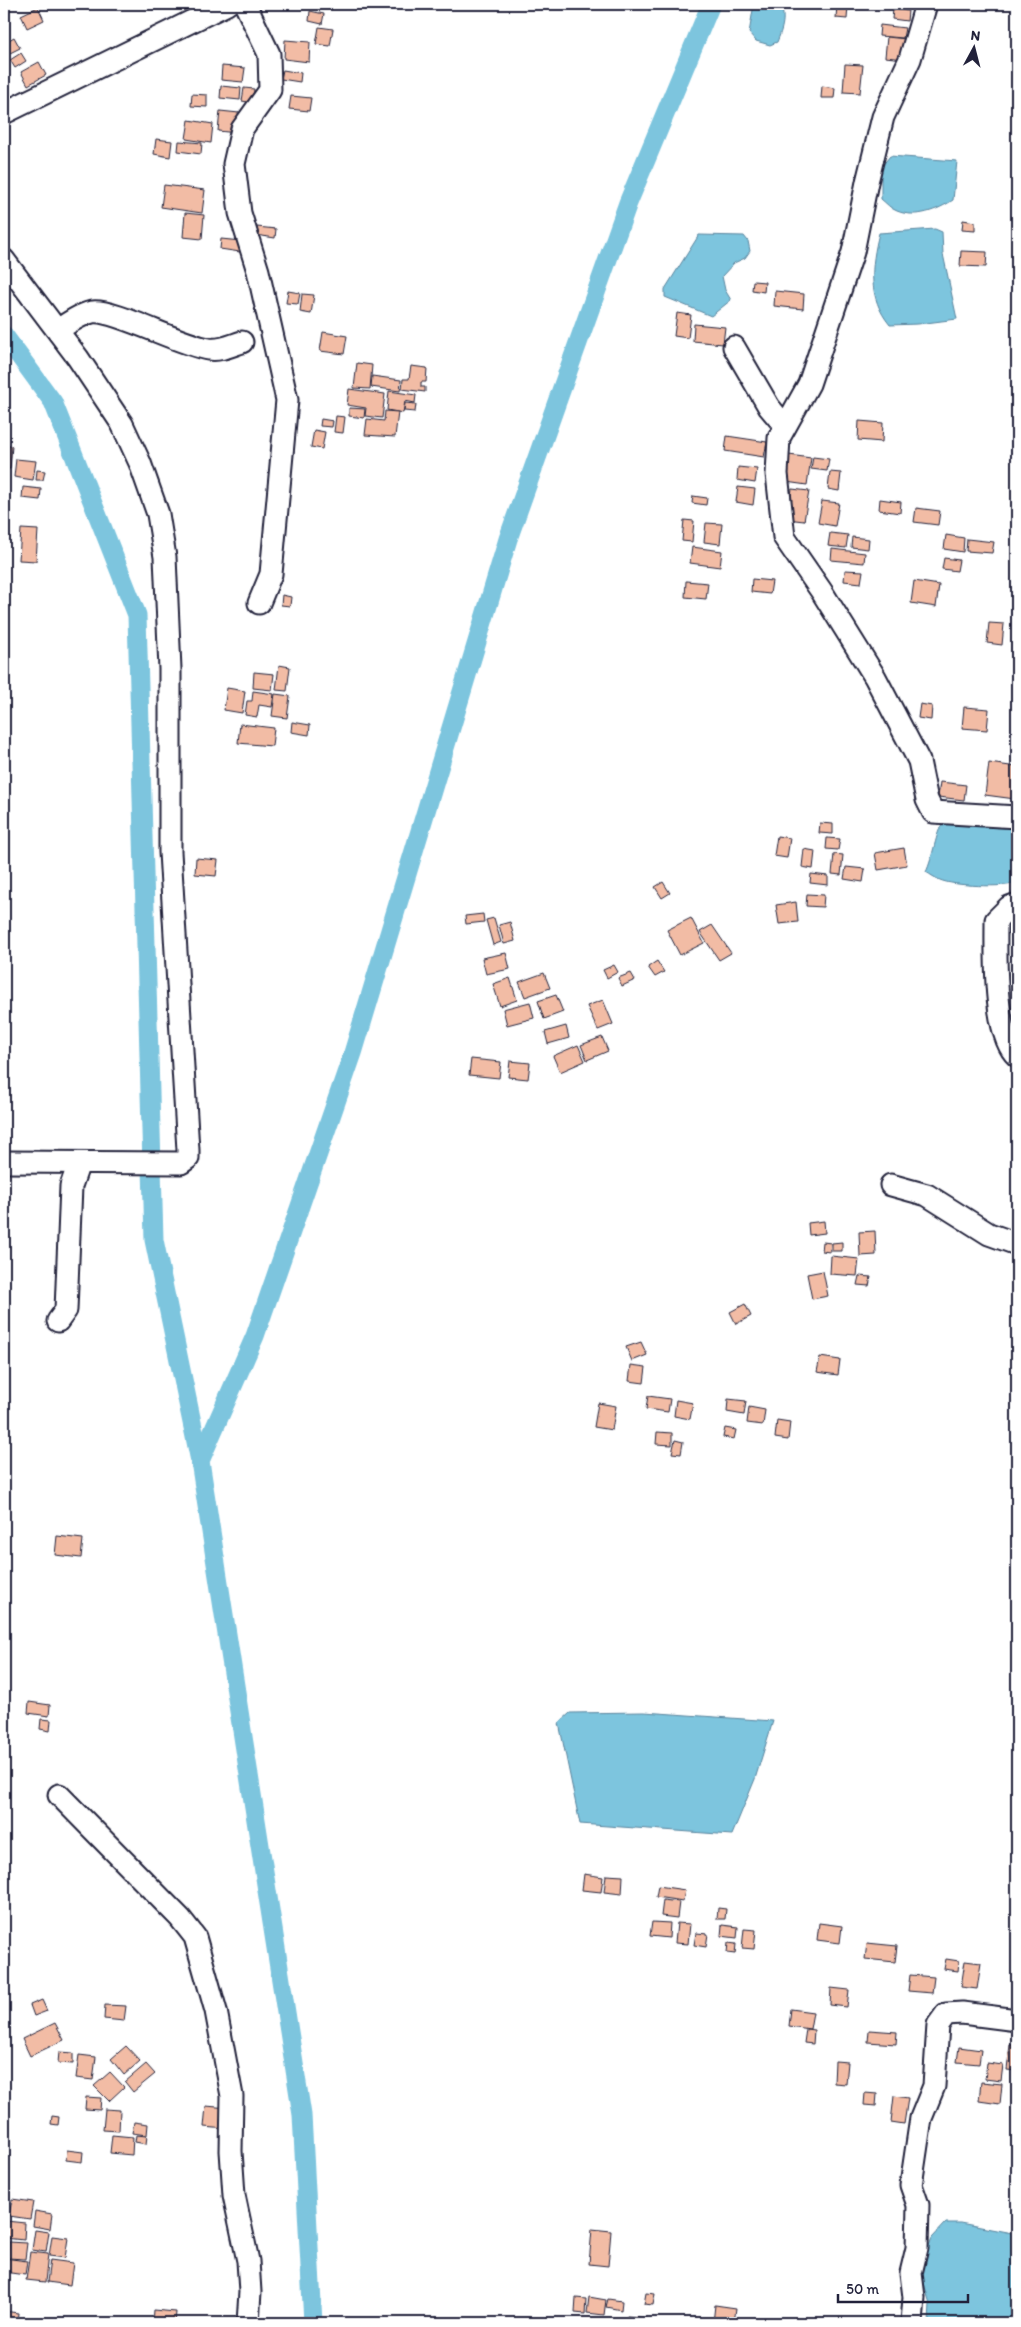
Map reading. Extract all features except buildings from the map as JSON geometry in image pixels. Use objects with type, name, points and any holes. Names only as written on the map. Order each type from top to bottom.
[{"type":"street","points":[[4,113],[227,4]]},
{"type":"street","points":[[245,4],[269,54],[270,90],[242,129],[234,164],[240,214],[258,271],[287,400],[271,574],[260,602]]},
{"type":"street","points":[[926,4],[910,59],[883,117],[850,262],[809,384],[778,438],[777,474],[784,537],[822,592],[875,677],[919,761],[926,800],[933,812],[1017,817]]},
{"type":"street","points":[[4,260],[58,330],[122,424],[140,463],[158,514],[165,556],[170,669],[170,852],[188,1150],[188,1158],[181,1163],[4,1162]]},
{"type":"street","points":[[58,330],[74,319],[93,312],[113,314],[163,335],[210,350],[242,342]]},
{"type":"street","points":[[734,347],[769,407],[785,426]]},
{"type":"street","points":[[1017,904],[1009,907],[996,920],[995,967],[1004,1035],[1017,1056]]},
{"type":"street","points":[[58,1320],[66,1310],[71,1186],[79,1162]]},
{"type":"street","points":[[891,1185],[927,1195],[989,1234],[1017,1244]]},
{"type":"street","points":[[59,1796],[180,1918],[195,1937],[216,2011],[232,2096],[231,2151],[234,2196],[248,2261],[250,2292],[248,2323]]},
{"type":"street","points":[[912,2323],[914,2297],[911,2273],[917,2248],[918,2205],[911,2185],[920,2118],[934,2086],[938,2025],[946,2014],[962,2013],[1017,2020]]},
{"type":"water","points":[[754,4],[779,4],[783,18],[777,42],[770,45],[756,41],[749,33]]},
{"type":"water","points":[[890,156],[957,161],[953,200],[934,210],[919,214],[904,213],[893,209],[881,199],[881,167]]},
{"type":"water","points":[[935,229],[942,232],[943,254],[957,319],[918,324],[890,325],[877,303],[874,292],[874,257],[879,233]]},
{"type":"water","points":[[699,235],[744,236],[748,241],[750,251],[745,258],[734,263],[722,276],[725,290],[731,300],[711,316],[665,297],[665,289]]},
{"type":"water","points":[[943,823],[1017,826],[1017,883],[990,886],[956,884],[940,880],[926,872],[938,832]]},
{"type":"water","points":[[644,1712],[773,1721],[755,1779],[732,1835],[580,1824],[559,1723],[570,1713]]},
{"type":"water","points":[[946,2223],[960,2223],[1017,2234],[1017,2323],[929,2323],[930,2304],[920,2269],[932,2238]]},
{"type":"waterway","points":[[313,2323],[302,2115],[200,1461],[255,1336],[353,1053],[508,539],[628,203],[711,4]]},
{"type":"waterway","points":[[4,335],[53,402],[137,615],[154,1240],[200,1461]]}]
